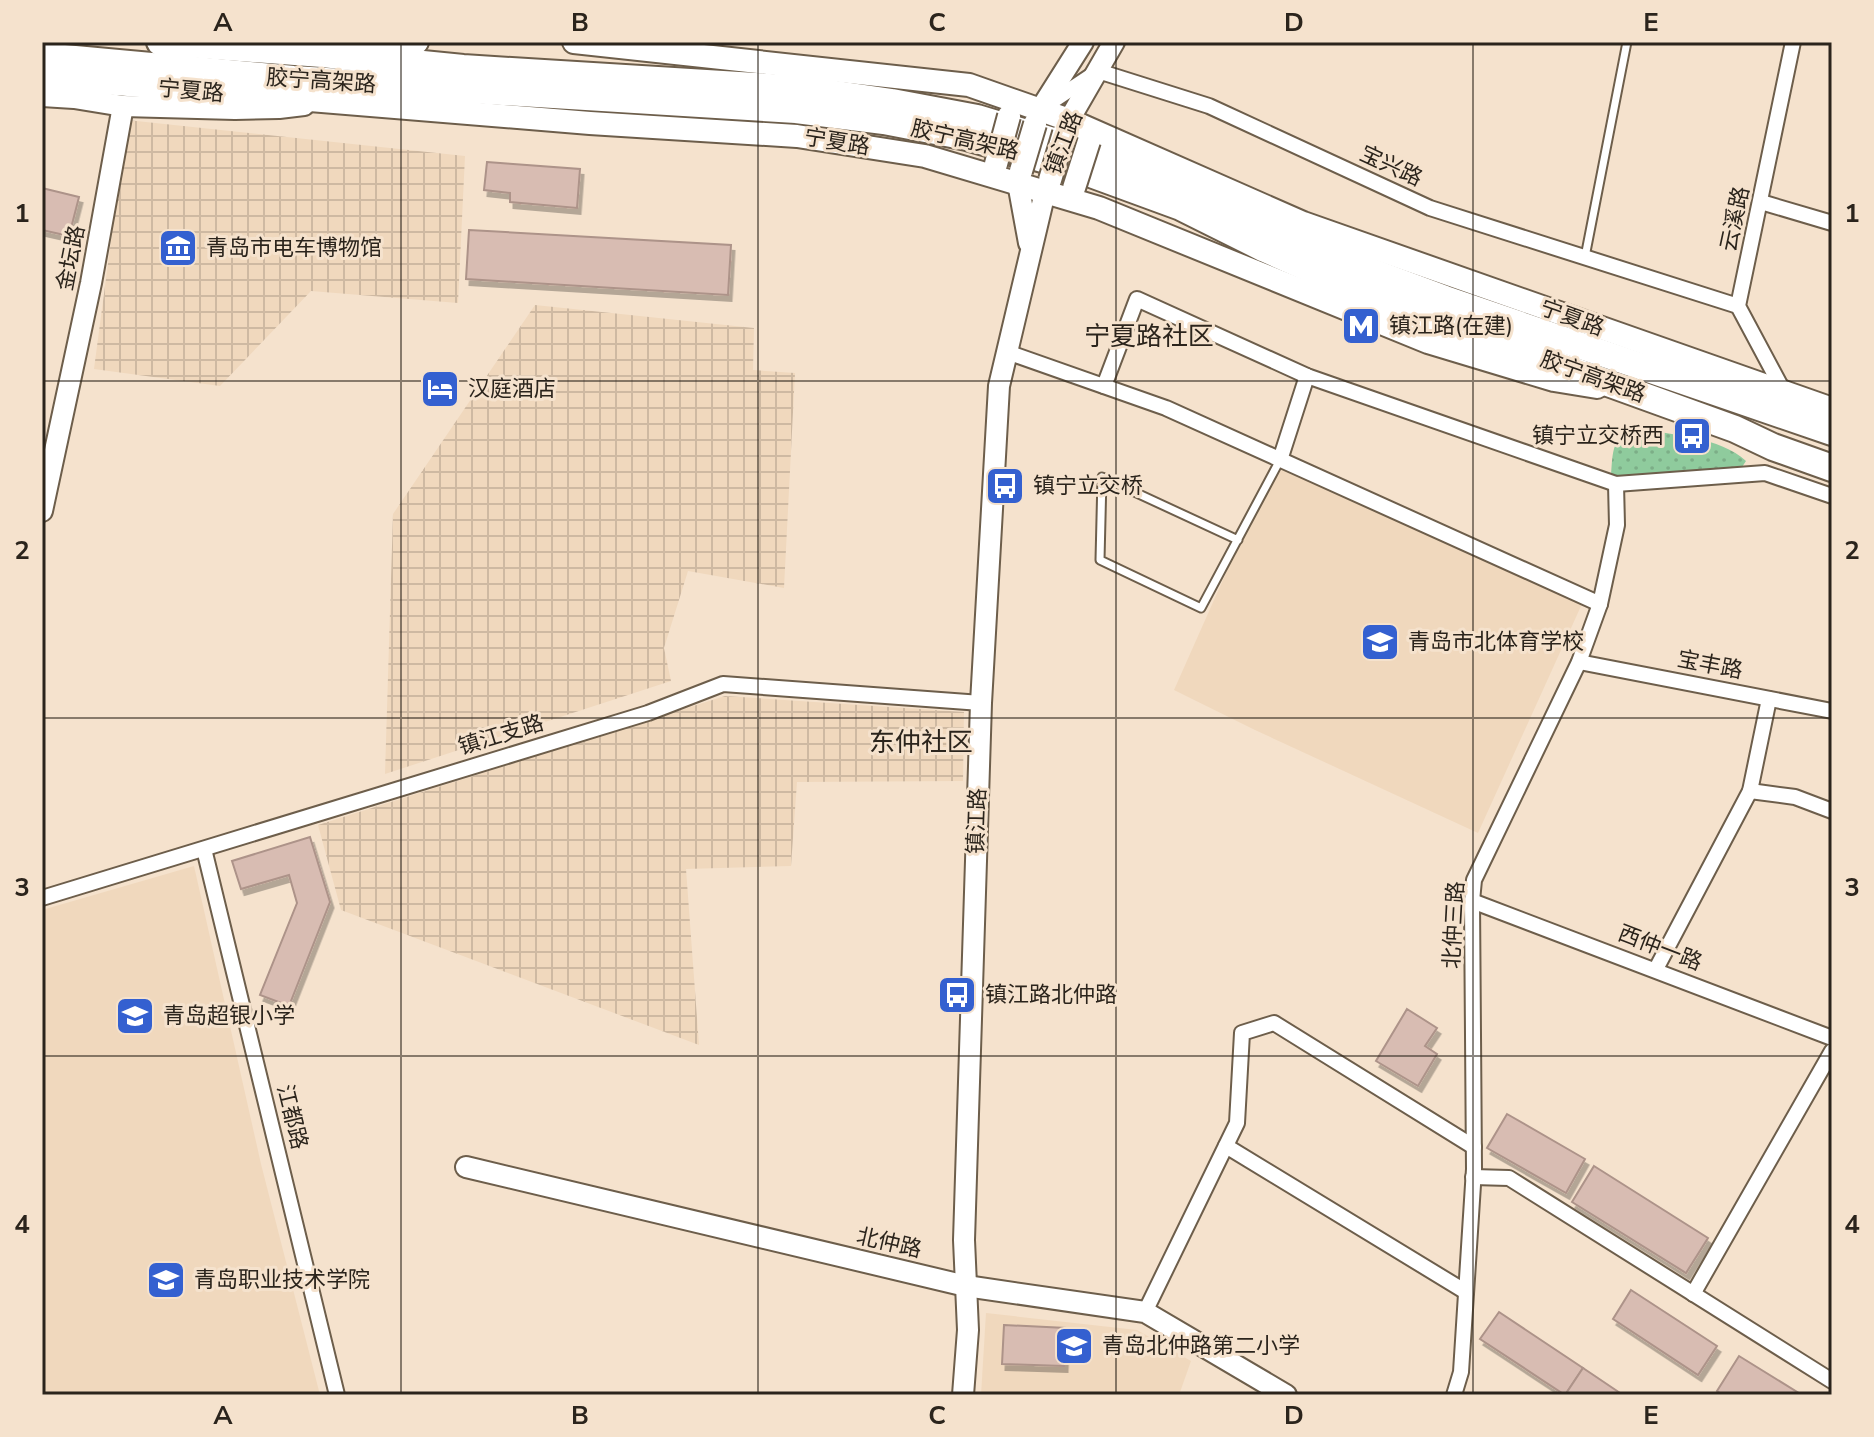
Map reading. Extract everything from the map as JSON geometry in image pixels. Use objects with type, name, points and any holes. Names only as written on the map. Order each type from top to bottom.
[{"type":"highway","name":"胶宁高架路","points":[[160,42],[463,68],[802,89],[977,118],[1192,188],[1351,264],[1445,299],[1832,432]]},
{"type":"highway","name":"胶宁高架路","points":[[42,56],[293,79],[796,110],[884,121],[967,137],[1080,170],[1181,207],[1339,282],[1832,468]]},
{"type":"main road","points":[[322,54],[417,42]]},
{"type":"main road","name":"宁夏路","points":[[574,42],[969,85],[1004,106],[1096,138],[1303,223],[1832,409]]},
{"type":"main road","name":"宁夏路","points":[[42,78],[590,123],[797,136],[987,168],[1078,195],[1113,214],[1428,342],[1554,380],[1641,395]]},
{"type":"main road","points":[[987,168],[1004,106]]},
{"type":"main road","name":"镇江路","points":[[1019,177],[1038,117]]},
{"type":"main road","name":"镇江路","points":[[1047,186],[1067,127]]},
{"type":"main road","points":[[1078,195],[1096,138]]},
{"type":"street","points":[[299,42],[322,54]]},
{"type":"street","name":"镇江路","points":[[1038,117],[1083,42]]},
{"type":"street","name":"镇江路","points":[[1067,127],[1114,42]]},
{"type":"street","name":"云溪路","points":[[1738,306],[1793,42]]},
{"type":"street","points":[[1038,117],[1098,71]]},
{"type":"street","name":"宝兴路","points":[[1098,71],[1209,106],[1430,208],[1738,306]]},
{"type":"street","points":[[42,96],[123,106],[279,108],[323,102]]},
{"type":"street","name":"金坛路","points":[[42,511],[91,283],[123,106]]},
{"type":"street","name":"镇江路","points":[[1019,177],[1030,251]]},
{"type":"street","name":"镇江路","points":[[963,1395],[968,1330],[964,1224],[981,703],[999,386],[1047,186]]},
{"type":"street","points":[[1761,202],[1832,223]]},
{"type":"street","points":[[1104,386],[1137,299],[1307,376],[1616,484],[1765,473],[1832,496]]},
{"type":"street","points":[[1738,306],[1785,394]]},
{"type":"street","points":[[1007,352],[1166,408],[1600,604]]},
{"type":"street","points":[[1280,460],[1307,376]]},
{"type":"street","points":[[1765,473],[1773,447]]},
{"type":"street","name":"北仲三路","points":[[1454,1395],[1461,1372],[1473,1177],[1474,880],[1579,662],[1600,604],[1617,525],[1616,484]]},
{"type":"street","name":"宝丰路","points":[[1579,662],[1832,711]]},
{"type":"street","name":"镇江支路","points":[[42,898],[648,713],[723,684],[981,703]]},
{"type":"street","points":[[1656,969],[1750,791],[1769,699]]},
{"type":"street","points":[[1750,791],[1795,797],[1832,811]]},
{"type":"street","name":"江都路","points":[[204,849],[337,1395]]},
{"type":"street","name":"西仲一路","points":[[1472,901],[1832,1038]]},
{"type":"street","points":[[1145,1312],[1237,1123],[1242,1033],[1274,1023],[1474,1147]]},
{"type":"street","points":[[1693,1294],[1832,1051]]},
{"type":"street","points":[[1226,1146],[1466,1292]]},
{"type":"street","name":"北仲路","points":[[466,1167],[966,1286],[1145,1312],[1286,1395]]},
{"type":"street","points":[[1473,1177],[1509,1178],[1832,1381]]},
{"type":"lane","points":[[1585,257],[1627,42]]},
{"type":"lane","points":[[1238,540],[1102,477],[1100,560],[1201,608],[1238,540],[1280,460]]},
{"type":"shaded area","points":[[127,120],[465,156],[458,303],[311,291],[220,386],[94,369]]},
{"type":"shaded area","points":[[535,305],[754,328],[753,370],[795,373],[784,588],[688,571],[664,648],[671,681],[385,774],[393,514]]},
{"type":"shaded area","name":"青岛市北体育学校","points":[[1278,456],[1586,595],[1478,833],[1174,690]]},
{"type":"shaded area","points":[[725,696],[964,712],[963,781],[797,782],[791,866],[686,869],[699,1045],[341,910],[318,825]]},
{"type":"shaded area","points":[[194,866],[261,1164],[320,1395],[42,1395],[42,910]]},
{"type":"shaded area","name":"青岛北仲路第二小学","points":[[986,1313],[1137,1330],[1191,1361],[1179,1395],[981,1395]]},
{"type":"green space","points":[[1637,428],[1709,442],[1746,461],[1738,470],[1611,475],[1613,452],[1618,440]]},
{"type":"building","points":[[487,162],[580,169],[577,208],[510,202],[510,193],[484,190]]},
{"type":"building","points":[[42,188],[79,197],[69,236],[42,230]]},
{"type":"building","points":[[469,230],[731,245],[728,295],[466,279]]},
{"type":"building","points":[[310,837],[330,902],[289,1006],[260,995],[297,903],[289,875],[241,889],[232,861]]},
{"type":"building","points":[[1407,1009],[1437,1028],[1425,1046],[1437,1054],[1418,1086],[1376,1061]]},
{"type":"building","points":[[1507,1114],[1585,1159],[1566,1193],[1487,1148]]},
{"type":"building","points":[[1594,1166],[1708,1238],[1686,1273],[1572,1202]]},
{"type":"building","points":[[1631,1290],[1717,1346],[1698,1375],[1613,1319]]},
{"type":"building","points":[[1499,1312],[1583,1368],[1565,1395],[1480,1339]]},
{"type":"building","points":[[1004,1325],[1066,1328],[1064,1366],[1002,1364]]},
{"type":"building","points":[[1739,1356],[1802,1395],[1723,1395],[1717,1391]]},
{"type":"building","points":[[1583,1368],[1623,1395],[1565,1395]]},
{"type":"place","name":"青岛市电车博物馆","points":[[178,248]]},
{"type":"place","name":"镇江路(在建)","points":[[1361,326]]},
{"type":"place","name":"汉庭酒店","points":[[440,389]]},
{"type":"place","name":"镇宁立交桥西","points":[[1692,436]]},
{"type":"place","name":"镇宁立交桥","points":[[1005,486]]},
{"type":"place","name":"青岛市北体育学校","points":[[1380,642]]},
{"type":"place","name":"镇江路北仲路","points":[[957,995]]},
{"type":"place","name":"青岛超银小学","points":[[135,1016]]},
{"type":"place","name":"青岛职业技术学院","points":[[166,1280]]},
{"type":"place","name":"青岛北仲路第二小学","points":[[1074,1346]]},
{"type":"district","name":"宁夏路社区","points":[[1149,336]]},
{"type":"district","name":"东仲社区","points":[[921,742]]}]
